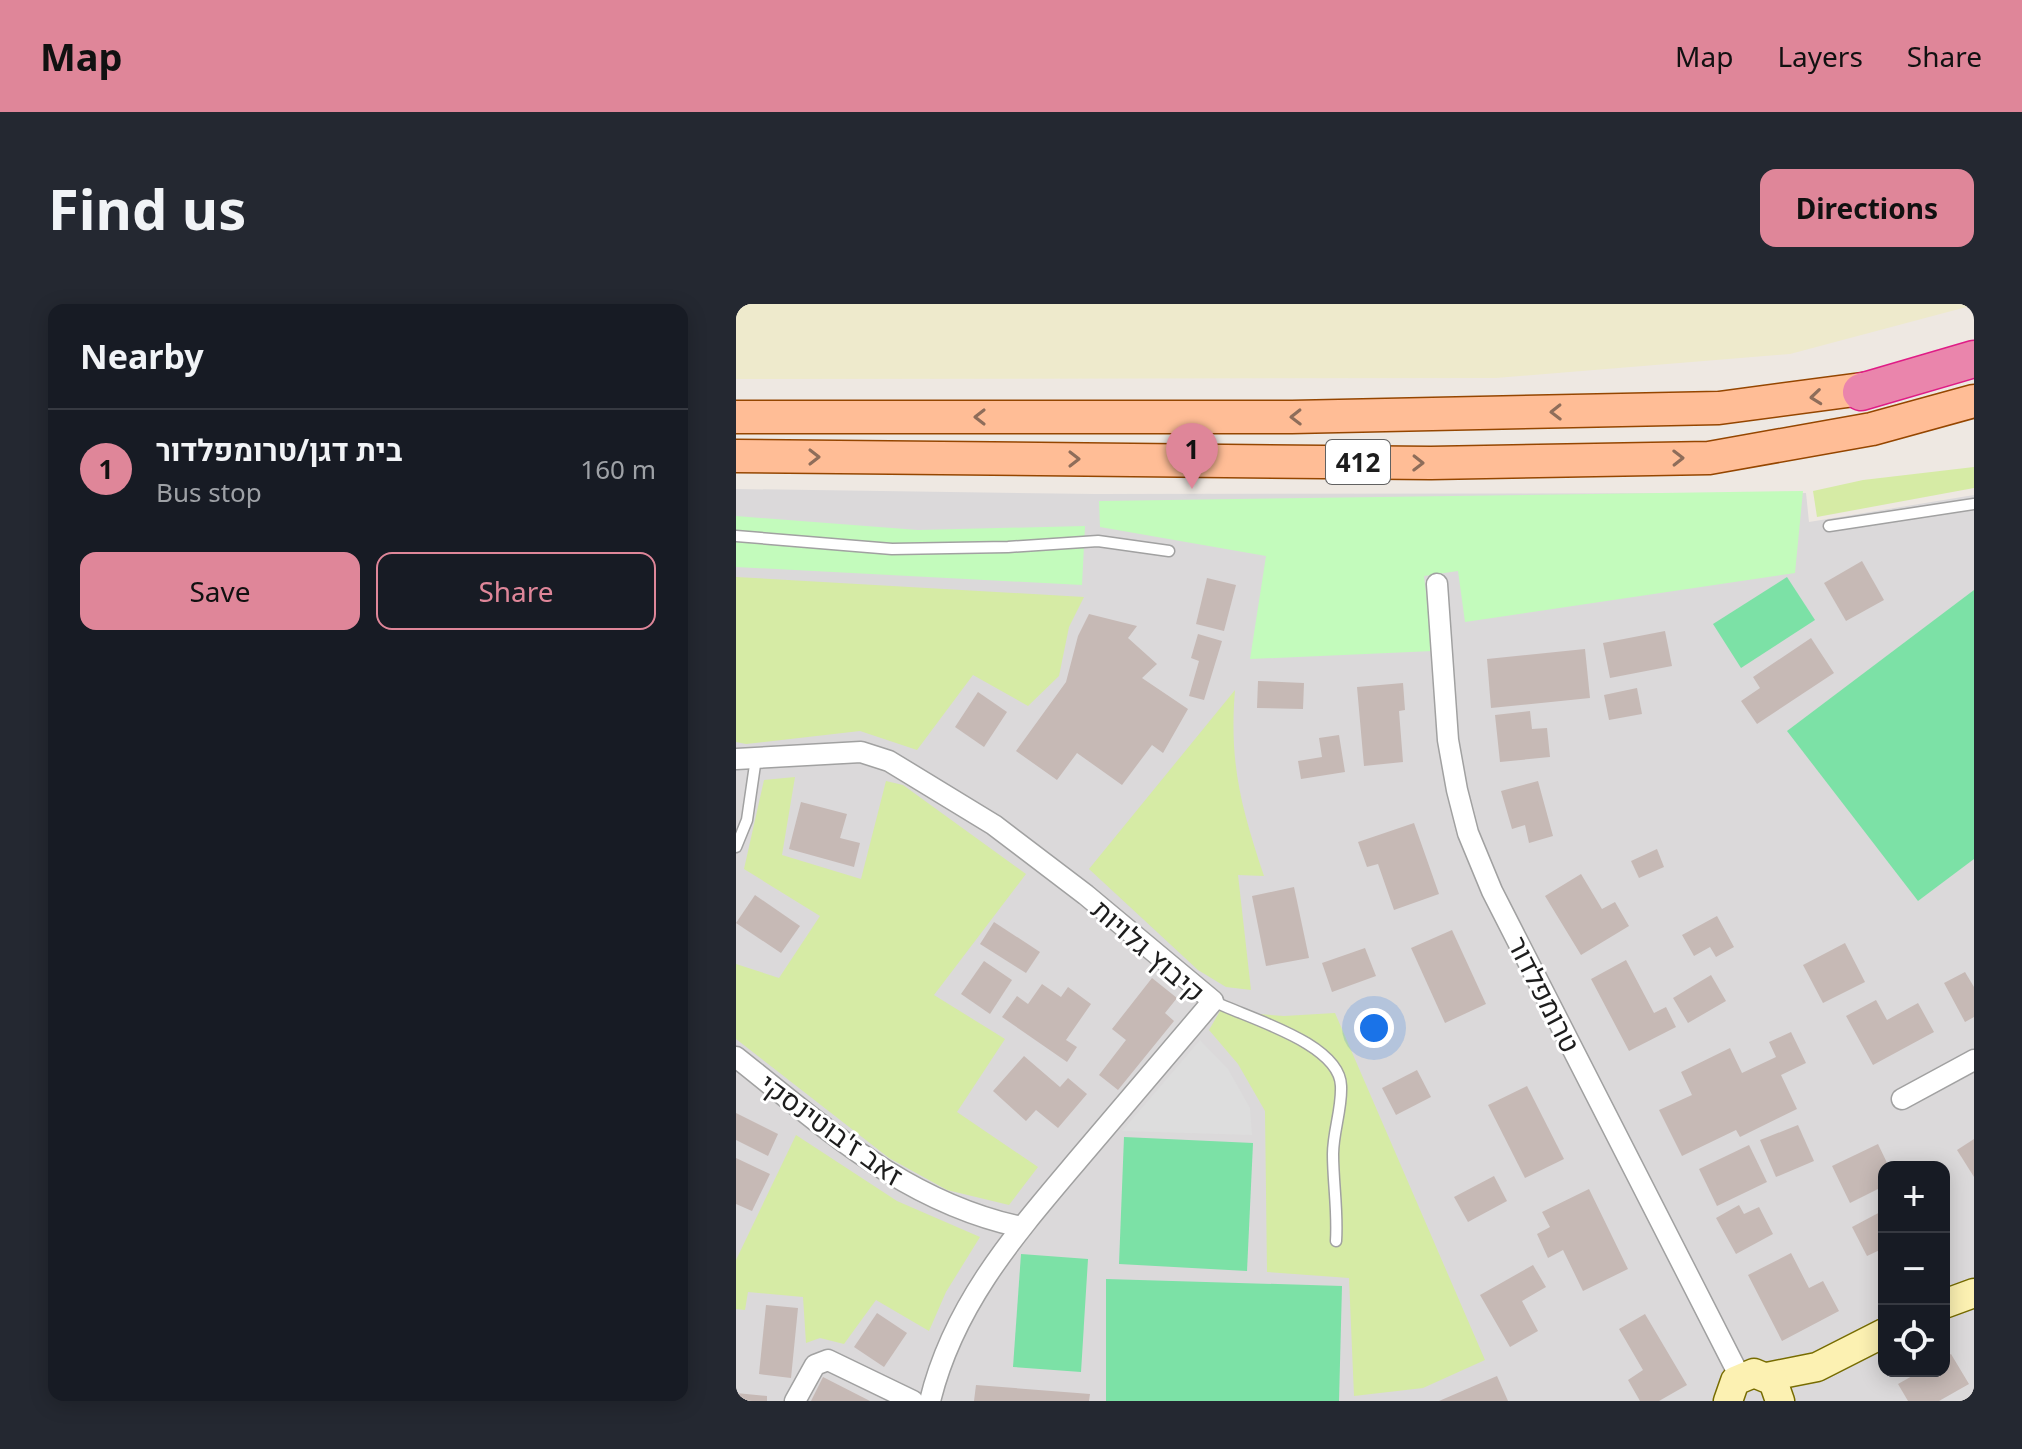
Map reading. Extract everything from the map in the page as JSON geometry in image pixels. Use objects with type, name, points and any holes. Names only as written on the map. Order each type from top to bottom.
[{"type":"highway","points":[[1861,392],[1974,362]]},
{"type":"main road","name":"412","points":[[736,417],[1292,417],[1703,409],[1861,392]]},
{"type":"main road","name":"412","points":[[736,456],[1431,463],[1709,458],[1872,429],[1974,401]]},
{"type":"main road","points":[[1872,429],[1974,424]]},
{"type":"street","name":"טרומפלדור","points":[[1437,584],[1448,740],[1468,833],[1492,891],[1749,1393]]},
{"type":"street","name":"קיבוץ גלויות","points":[[746,758],[861,752],[889,761],[1005,834],[1086,895],[1213,1001],[1021,1227],[966,1305],[939,1365],[930,1401]]},
{"type":"street","name":"זאב ז'בוטינסקי","points":[[736,1057],[879,1169],[969,1214],[1021,1227]]},
{"type":"street","points":[[1902,1099],[1974,1060]]},
{"type":"street","points":[[1950,1302],[1974,1293]]},
{"type":"street","points":[[1749,1393],[1817,1367],[1878,1336]]},
{"type":"street","points":[[795,1401],[815,1365],[828,1360],[913,1401]]},
{"type":"lane","points":[[1829,526],[1974,504]]},
{"type":"lane","points":[[736,536],[892,549],[1008,547],[1098,541],[1169,551]]},
{"type":"lane","points":[[736,847],[747,820],[746,758]]},
{"type":"lane","points":[[1213,1001],[1261,1024],[1298,1036],[1326,1055],[1341,1083],[1333,1153],[1338,1200],[1336,1241]]},
{"type":"shaded area","points":[[736,304],[1974,305],[1790,354],[1496,378],[736,379]]},
{"type":"shaded area","points":[[736,489],[1095,494],[1806,493],[1809,522],[1974,495],[1974,1401],[736,1401]]},
{"type":"shaded area","points":[[1200,1040],[1228,1069],[1250,1108],[1252,1135],[1122,1131]]},
{"type":"green space","points":[[1974,467],[1974,488],[1817,517],[1813,491],[1863,480]]},
{"type":"green space","points":[[1803,491],[1795,573],[1465,622],[1458,571],[1424,576],[1433,651],[1250,659],[1266,556],[1100,527],[1099,501]]},
{"type":"green space","points":[[736,516],[918,530],[1085,526],[1082,585],[736,567]]},
{"type":"green space","points":[[736,577],[1084,597],[1069,627],[1059,676],[1028,706],[973,675],[917,750],[860,731],[746,744],[736,742]]},
{"type":"green space","points":[[1787,577],[1815,620],[1741,668],[1713,624]]},
{"type":"green space","points":[[1974,590],[1974,859],[1918,901],[1787,731]]},
{"type":"green space","points":[[1235,690],[1235,763],[1249,828],[1264,876],[1238,875],[1251,990],[1226,987],[1198,970],[1089,869]]},
{"type":"green space","points":[[795,777],[782,855],[861,879],[886,781],[903,785],[1026,874],[934,995],[1005,1039],[957,1112],[1038,1167],[1009,1205],[947,1190],[889,1158],[736,1039],[736,964],[779,978],[820,916],[744,869],[764,780]]},
{"type":"green space","points":[[1220,1011],[1284,1016],[1335,1013],[1485,1360],[1423,1388],[1354,1396],[1349,1278],[1267,1272],[1265,1111],[1238,1064],[1209,1030]]},
{"type":"green space","points":[[796,1135],[897,1201],[980,1237],[946,1292],[929,1331],[876,1300],[844,1344],[820,1338],[806,1343],[803,1297],[748,1292],[745,1310],[736,1309],[736,1260]]},
{"type":"green space","points":[[1124,1137],[1253,1143],[1247,1271],[1119,1264]]},
{"type":"green space","points":[[1021,1254],[1088,1259],[1081,1372],[1013,1367]]},
{"type":"green space","points":[[1106,1279],[1342,1286],[1339,1401],[1106,1401]]},
{"type":"building","points":[[1862,561],[1884,600],[1846,621],[1824,583]]},
{"type":"building","points":[[1207,578],[1236,585],[1224,631],[1196,624]]},
{"type":"building","points":[[1089,614],[1137,626],[1128,638],[1157,664],[1142,678],[1188,709],[1163,753],[1152,745],[1122,785],[1077,753],[1057,780],[1016,751],[1066,682],[1078,636]]},
{"type":"building","points":[[1665,631],[1672,666],[1610,678],[1603,643]]},
{"type":"building","points":[[1198,634],[1222,641],[1204,700],[1189,696],[1199,661],[1191,658]]},
{"type":"building","points":[[1811,638],[1834,673],[1757,724],[1741,701],[1760,688],[1753,677]]},
{"type":"building","points":[[1585,649],[1590,698],[1491,708],[1487,659]]},
{"type":"building","points":[[1258,681],[1304,683],[1303,709],[1257,708]]},
{"type":"building","points":[[1403,683],[1405,710],[1399,711],[1403,762],[1364,766],[1357,687]]},
{"type":"building","points":[[1637,688],[1642,714],[1609,720],[1604,695]]},
{"type":"building","points":[[978,692],[1007,712],[984,747],[955,727]]},
{"type":"building","points":[[1530,711],[1532,729],[1547,728],[1550,757],[1500,762],[1495,715]]},
{"type":"building","points":[[1339,735],[1345,772],[1301,779],[1298,761],[1322,757],[1319,738]]},
{"type":"building","points":[[1538,781],[1553,836],[1529,843],[1525,825],[1512,829],[1501,791]]},
{"type":"building","points":[[801,802],[847,814],[840,838],[860,843],[854,867],[789,849]]},
{"type":"building","points":[[1414,823],[1439,894],[1394,910],[1378,864],[1367,867],[1358,842]]},
{"type":"building","points":[[1657,849],[1664,867],[1639,878],[1631,861]]},
{"type":"building","points":[[1581,874],[1602,909],[1615,902],[1629,926],[1581,955],[1545,896]]},
{"type":"building","points":[[1294,887],[1309,958],[1266,966],[1252,896]]},
{"type":"building","points":[[755,895],[800,926],[781,953],[736,923]]},
{"type":"building","points":[[1717,916],[1734,947],[1716,957],[1710,947],[1694,956],[1682,935]]},
{"type":"building","points":[[994,922],[1040,952],[1026,973],[980,944]]},
{"type":"building","points":[[1452,930],[1486,1004],[1445,1023],[1411,948]]},
{"type":"building","points":[[1845,943],[1865,982],[1823,1003],[1803,965]]},
{"type":"building","points":[[1365,948],[1376,976],[1332,992],[1322,963]]},
{"type":"building","points":[[1626,960],[1654,1013],[1666,1007],[1676,1027],[1629,1051],[1591,979]]},
{"type":"building","points":[[984,961],[1012,980],[990,1014],[961,994]]},
{"type":"building","points":[[1965,972],[1974,987],[1974,1017],[1965,1022],[1944,983]]},
{"type":"building","points":[[1711,975],[1726,1001],[1688,1023],[1673,998]]},
{"type":"building","points":[[1152,978],[1177,998],[1165,1013],[1174,1021],[1118,1090],[1099,1075],[1126,1040],[1112,1029]]},
{"type":"building","points":[[1042,984],[1061,997],[1068,987],[1091,1004],[1066,1040],[1077,1047],[1067,1062],[1002,1017],[1017,996],[1028,1004]]},
{"type":"building","points":[[1876,1000],[1887,1020],[1918,1003],[1934,1032],[1873,1065],[1846,1016]]},
{"type":"building","points":[[1791,1032],[1806,1063],[1781,1075],[1797,1109],[1740,1137],[1736,1130],[1682,1156],[1659,1110],[1692,1095],[1681,1072],[1730,1048],[1742,1073],[1776,1057],[1769,1042]]},
{"type":"building","points":[[1024,1056],[1060,1087],[1068,1078],[1087,1094],[1058,1128],[1036,1110],[1026,1121],[993,1091]]},
{"type":"building","points":[[1417,1070],[1431,1097],[1396,1115],[1382,1088]]},
{"type":"building","points":[[1527,1086],[1564,1159],[1525,1178],[1488,1105]]},
{"type":"building","points":[[736,1113],[778,1134],[768,1156],[736,1140]]},
{"type":"building","points":[[1798,1125],[1814,1161],[1776,1177],[1760,1140]]},
{"type":"building","points":[[1974,1139],[1974,1177],[1957,1150]]},
{"type":"building","points":[[1878,1144],[1886,1161],[1878,1161],[1878,1189],[1850,1203],[1832,1166]]},
{"type":"building","points":[[1749,1145],[1767,1182],[1717,1206],[1699,1169]]},
{"type":"building","points":[[736,1158],[770,1174],[752,1211],[736,1204]]},
{"type":"building","points":[[1494,1176],[1507,1201],[1468,1222],[1454,1197]]},
{"type":"building","points":[[1589,1189],[1628,1269],[1583,1291],[1563,1250],[1548,1258],[1537,1234],[1550,1227],[1542,1212]]},
{"type":"building","points":[[1739,1205],[1744,1214],[1759,1207],[1773,1234],[1736,1254],[1716,1218]]},
{"type":"building","points":[[1878,1213],[1878,1251],[1867,1256],[1852,1227]]},
{"type":"building","points":[[1791,1253],[1809,1288],[1823,1281],[1839,1311],[1782,1341],[1748,1275]]},
{"type":"building","points":[[1533,1265],[1546,1287],[1522,1301],[1538,1331],[1510,1347],[1480,1295]]},
{"type":"building","points":[[766,1305],[798,1308],[791,1378],[759,1374]]},
{"type":"building","points":[[877,1313],[907,1333],[884,1367],[854,1347]]},
{"type":"building","points":[[1645,1314],[1687,1385],[1659,1401],[1640,1401],[1628,1380],[1643,1370],[1619,1329]]},
{"type":"building","points":[[1950,1355],[1969,1384],[1939,1401],[1908,1401],[1898,1384],[1910,1377],[1950,1377]]},
{"type":"building","points":[[1497,1376],[1508,1401],[1439,1401]]},
{"type":"building","points":[[823,1377],[870,1401],[811,1401]]},
{"type":"building","points":[[976,1385],[1090,1394],[1089,1401],[974,1401]]},
{"type":"building","points":[[736,1393],[767,1396],[767,1401],[736,1401]]},
{"type":"place","name":"בית דגן/טרומפלדור","points":[[1192,489]]}]
